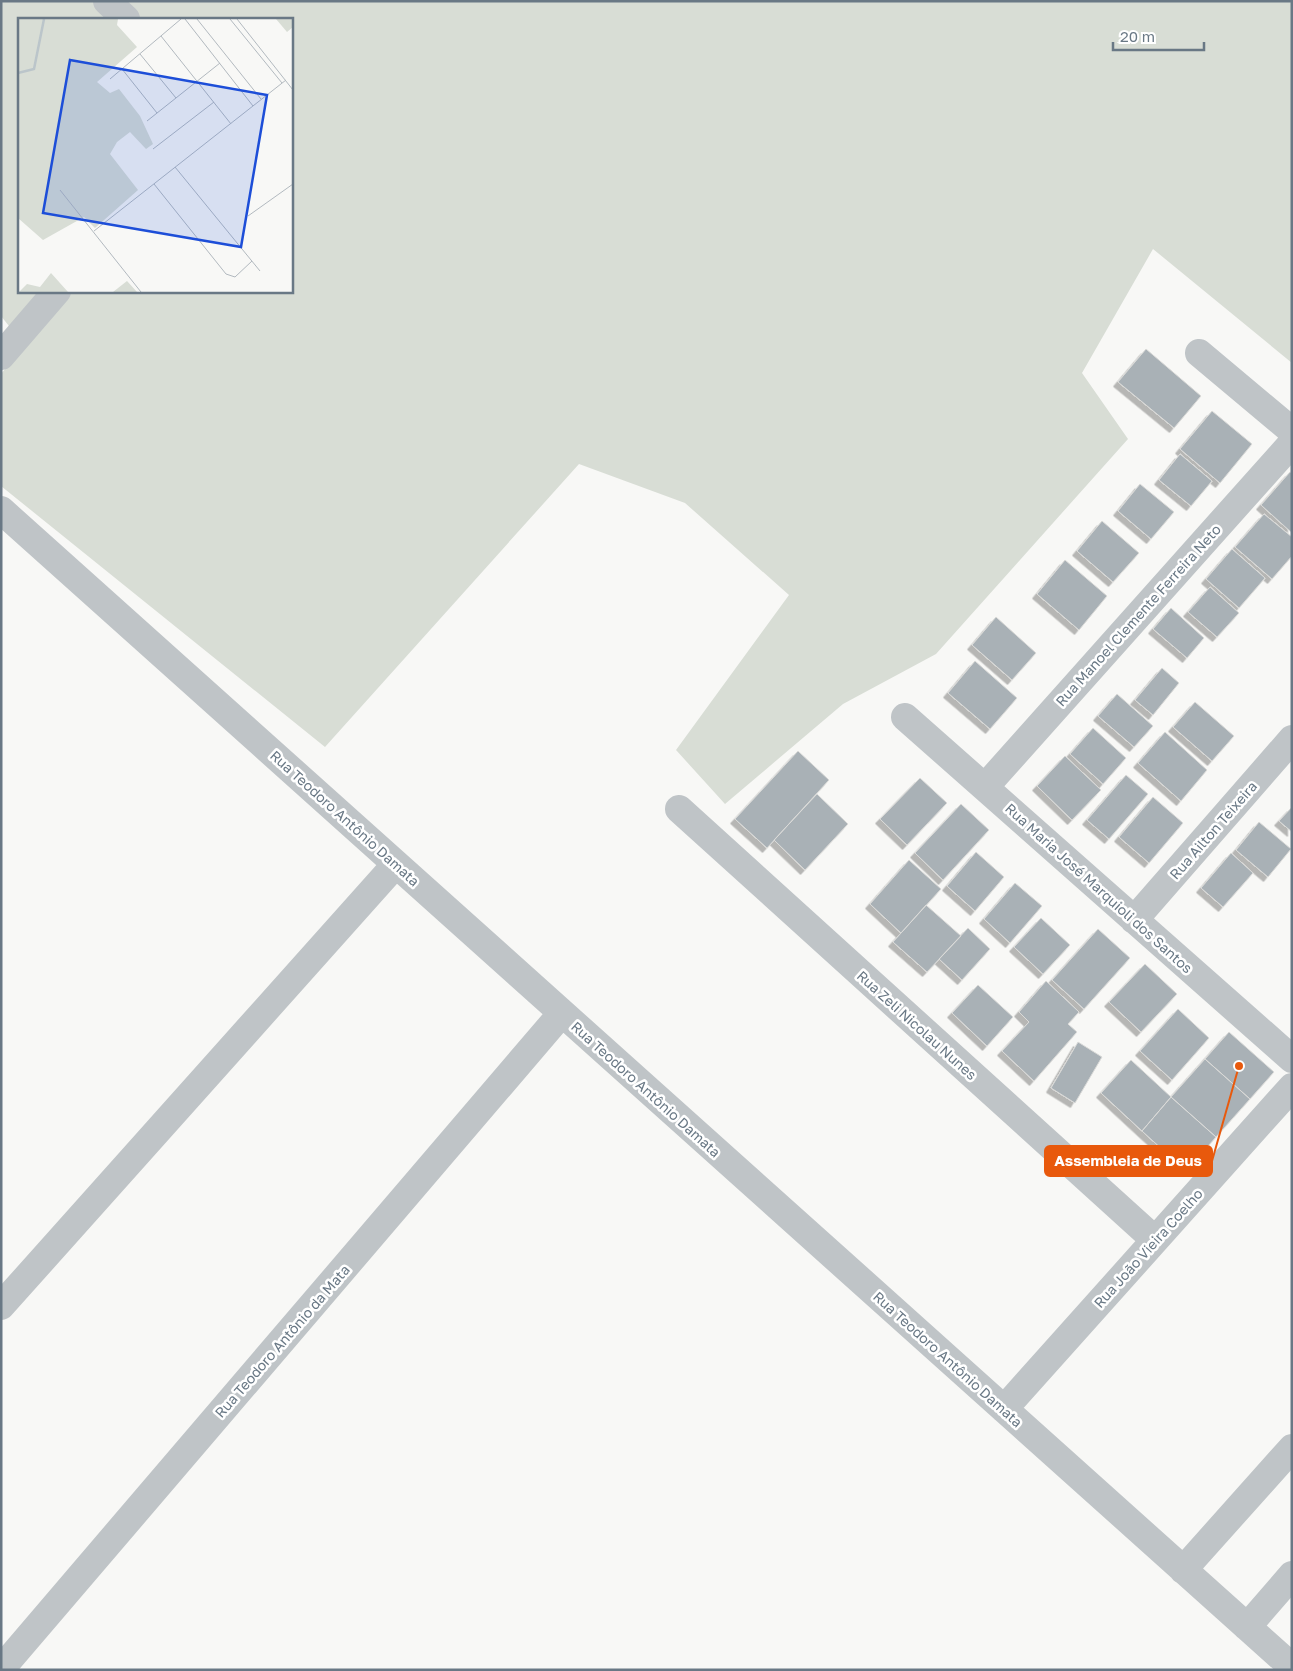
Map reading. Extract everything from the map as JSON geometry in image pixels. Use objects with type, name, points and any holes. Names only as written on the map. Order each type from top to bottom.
[{"type":"street","points":[[106,1],[125,18]]},
{"type":"street","points":[[1,356],[56,292]]},
{"type":"street","points":[[1199,353],[1292,431]]},
{"type":"street","name":"Rua Manoel Clemente Ferreira Neto","points":[[985,787],[1292,443]]},
{"type":"street","name":"Rua Teodoro Antônio Damata","points":[[1,510],[1292,1667]]},
{"type":"street","name":"Rua Maria José Marquioli dos Santos","points":[[905,717],[1292,1060]]},
{"type":"street","name":"Rua Ailton Teixeira","points":[[1134,920],[1292,739]]},
{"type":"street","name":"Rua Zeli Nicolau Nunes","points":[[679,809],[1155,1240]]},
{"type":"street","points":[[1,1306],[396,864]]},
{"type":"street","name":"Rua Teodoro Antônio da Mata","points":[[1,1669],[562,1013]]},
{"type":"street","name":"Rua João Vieira Coelho","points":[[1004,1409],[1292,1087]]},
{"type":"street","points":[[1184,1570],[1292,1448]]},
{"type":"street","points":[[1247,1626],[1292,1575]]},
{"type":"shaded area","points":[[1,1],[1292,1],[1292,363],[1153,249],[1082,373],[1128,439],[936,654],[843,704],[725,804],[676,750],[789,595],[685,503],[579,464],[325,747],[1,486],[1,374],[24,345],[1,316]]},
{"type":"building","points":[[1146,349],[1201,396],[1174,428],[1118,382]]},
{"type":"building","points":[[1212,411],[1252,444],[1220,483],[1180,449]]},
{"type":"building","points":[[1180,454],[1212,481],[1191,506],[1159,480]]},
{"type":"building","points":[[1290,472],[1292,473],[1292,533],[1261,505]]},
{"type":"building","points":[[1140,484],[1174,512],[1151,539],[1118,511]]},
{"type":"building","points":[[1264,514],[1292,537],[1292,556],[1272,579],[1235,547]]},
{"type":"building","points":[[1102,521],[1139,553],[1113,582],[1077,551]]},
{"type":"building","points":[[1232,549],[1265,578],[1239,608],[1206,579]]},
{"type":"building","points":[[1065,560],[1107,596],[1079,630],[1037,594]]},
{"type":"building","points":[[1210,587],[1239,613],[1217,637],[1188,612]]},
{"type":"building","points":[[1171,608],[1204,638],[1187,658],[1153,629]]},
{"type":"building","points":[[996,617],[1036,653],[1012,680],[972,645]]},
{"type":"building","points":[[975,661],[1017,698],[990,729],[948,693]]},
{"type":"building","points":[[1162,668],[1179,683],[1153,715],[1135,700]]},
{"type":"building","points":[[1117,694],[1153,726],[1134,747],[1098,716]]},
{"type":"building","points":[[1195,702],[1234,736],[1212,761],[1173,727]]},
{"type":"building","points":[[1093,728],[1126,758],[1103,784],[1070,754]]},
{"type":"building","points":[[1165,732],[1207,770],[1181,801],[1138,763]]},
{"type":"building","points":[[798,751],[829,780],[767,848],[735,819]]},
{"type":"building","points":[[1065,756],[1101,790],[1072,820],[1037,786]]},
{"type":"building","points":[[1126,775],[1148,794],[1109,839],[1087,820]]},
{"type":"building","points":[[920,778],[947,803],[907,845],[880,819]]},
{"type":"building","points":[[817,794],[848,824],[805,870],[774,840]]},
{"type":"building","points":[[1153,797],[1183,823],[1149,863],[1119,837]]},
{"type":"building","points":[[961,804],[989,830],[943,880],[915,853]]},
{"type":"building","points":[[1292,807],[1292,832],[1279,821]]},
{"type":"building","points":[[1259,822],[1291,849],[1268,877],[1236,850]]},
{"type":"building","points":[[976,852],[1004,877],[975,911],[947,886]]},
{"type":"building","points":[[1231,853],[1253,873],[1223,907],[1201,888]]},
{"type":"building","points":[[909,860],[941,889],[901,933],[870,904]]},
{"type":"building","points":[[1015,883],[1042,906],[1010,943],[984,919]]},
{"type":"building","points":[[926,905],[961,936],[927,972],[893,942]]},
{"type":"building","points":[[1041,918],[1070,945],[1043,974],[1014,947]]},
{"type":"building","points":[[968,928],[990,949],[962,980],[939,959]]},
{"type":"building","points":[[1098,929],[1130,958],[1084,1009],[1052,980]]},
{"type":"building","points":[[1145,964],[1177,994],[1141,1032],[1109,1002]]},
{"type":"building","points":[[1046,981],[1079,1012],[1068,1024],[1077,1032],[1034,1081],[1002,1051],[1029,1022],[1019,1012]]},
{"type":"building","points":[[978,985],[1013,1017],[987,1046],[952,1013]]},
{"type":"building","points":[[1178,1009],[1209,1038],[1172,1080],[1140,1051]]},
{"type":"building","points":[[1229,1032],[1274,1072],[1250,1099],[1205,1059]]},
{"type":"building","points":[[1078,1042],[1102,1057],[1075,1103],[1051,1088]]},
{"type":"building","points":[[1205,1059],[1250,1099],[1216,1137],[1171,1097]]},
{"type":"building","points":[[1131,1060],[1171,1097],[1142,1131],[1101,1093]]},
{"type":"building","points":[[1171,1097],[1216,1137],[1186,1171],[1142,1131]]},
{"type":"place","name":"Assembleia de Deus","points":[[1239,1066]]}]
